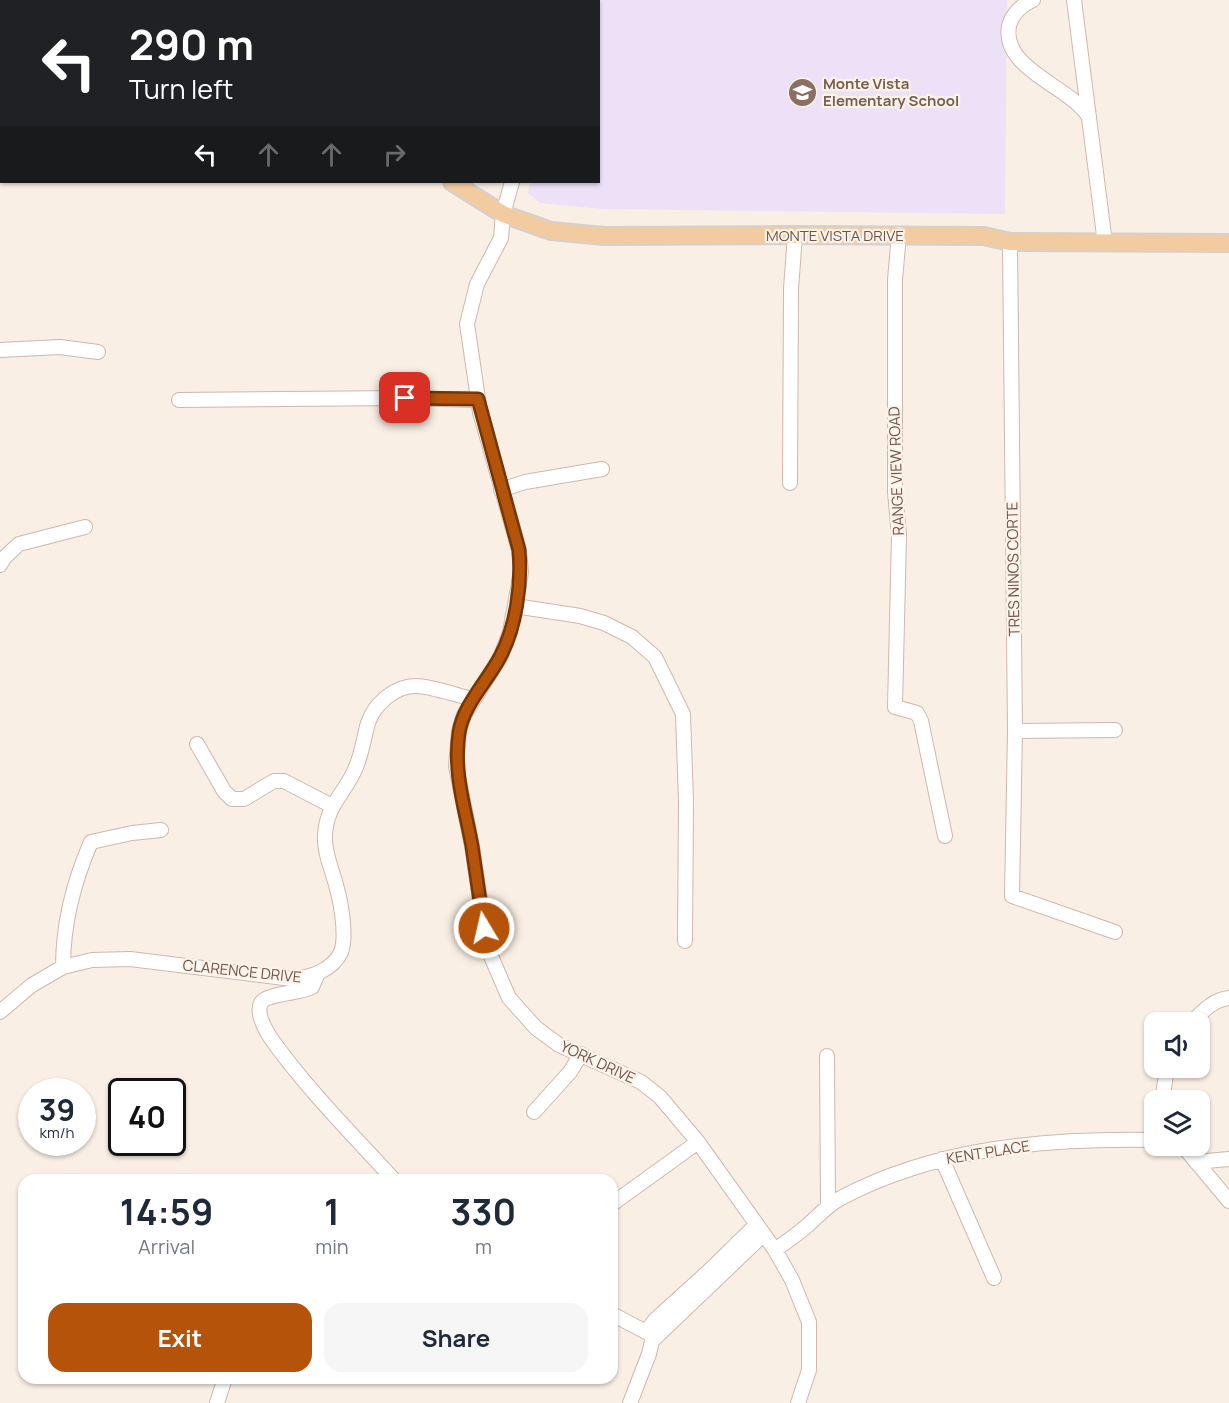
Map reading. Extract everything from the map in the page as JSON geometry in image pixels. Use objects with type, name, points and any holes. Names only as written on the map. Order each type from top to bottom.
[{"type":"main road","name":"MONTE VISTA DRIVE","points":[[454,183],[503,214],[551,231],[603,236],[899,234],[984,236],[1010,242],[1229,243]]},
{"type":"street","points":[[1033,0],[1017,10],[1010,22],[1009,43],[1016,56],[1074,100],[1090,118]]},
{"type":"street","points":[[1074,0],[1105,243]]},
{"type":"street","name":"YORK DRIVE","points":[[512,183],[503,214],[501,238],[477,284],[467,324],[478,399],[519,550],[521,572],[510,632],[501,656],[464,715],[459,731],[456,766],[472,846],[487,947],[508,998],[536,1028],[559,1045],[642,1082],[660,1097],[698,1142],[775,1250],[792,1280],[809,1322],[809,1371],[798,1403]]},
{"type":"street","name":"RANGE VIEW ROAD","points":[[899,234],[895,280],[895,492],[899,535],[895,708],[917,713],[921,721],[945,836]]},
{"type":"street","points":[[790,483],[793,235]]},
{"type":"street","name":"TRES NINOS CORTE","points":[[1010,242],[1015,731],[1012,896],[1115,932]]},
{"type":"street","points":[[0,350],[60,347],[98,352]]},
{"type":"street","points":[[179,400],[478,399]]},
{"type":"street","points":[[501,490],[525,482],[602,469]]},
{"type":"street","points":[[0,565],[18,544],[85,527]]},
{"type":"street","points":[[515,606],[580,616],[603,623],[632,637],[655,657],[683,714],[686,802],[685,941]]},
{"type":"street","name":"CLARENCE DRIVE","points":[[0,1012],[32,985],[63,967],[92,960],[130,959],[292,979],[307,978],[327,968],[341,952],[344,932],[338,891],[326,851],[324,837],[327,814],[356,768],[369,720],[384,698],[394,692],[415,686],[474,699]]},
{"type":"street","points":[[1015,731],[1115,730]]},
{"type":"street","points":[[197,744],[224,791],[232,799],[244,799],[274,781],[284,781],[332,806]]},
{"type":"street","points":[[63,967],[63,941],[74,894],[91,842],[132,833],[161,830]]},
{"type":"street","points":[[318,973],[312,987],[303,992],[266,997],[259,1010],[261,1018],[270,1036],[309,1085],[389,1174]]},
{"type":"street","points":[[1202,1012],[1221,999],[1229,998]]},
{"type":"street","points":[[534,1112],[570,1072],[581,1054]]},
{"type":"street","points":[[828,1056],[828,1206]]},
{"type":"street","name":"KENT PLACE","points":[[775,1250],[808,1226],[828,1206],[892,1175],[954,1155],[1056,1141],[1144,1139]]},
{"type":"street","points":[[618,1200],[698,1142]]},
{"type":"street","points":[[1191,1156],[1229,1201]]},
{"type":"street","points":[[942,1159],[994,1278]]},
{"type":"street","points":[[1196,1162],[1229,1159]]},
{"type":"street","points":[[618,1317],[646,1332],[655,1320],[709,1271],[759,1230]]},
{"type":"street","points":[[630,1403],[652,1341],[759,1230]]},
{"type":"street","points":[[217,1403],[223,1384]]},
{"type":"shaded area","name":"Monte Vista Elementary School","points":[[600,0],[1007,0],[1005,214],[603,209],[540,203],[528,193],[530,183],[600,183]]},
{"type":"place","name":"Monte Vista Elementary School","points":[[802,92]]},
{"type":"route","points":[[405,398],[478,399],[519,550],[521,572],[510,632],[501,656],[464,715],[459,731],[456,766],[472,846],[484,928]]}]
